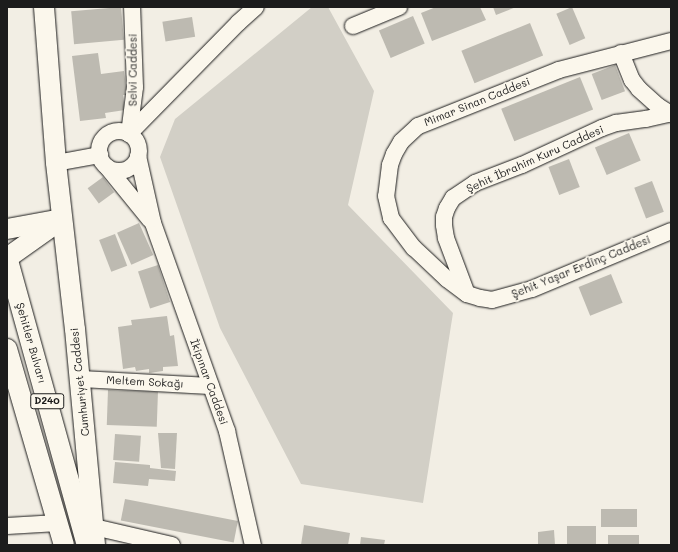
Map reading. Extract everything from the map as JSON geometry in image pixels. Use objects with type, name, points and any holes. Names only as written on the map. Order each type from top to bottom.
[{"type":"main road","name":"Cumhuriyet Caddesi","points":[[44,7],[56,163],[80,379],[92,539]]},
{"type":"main road","points":[[7,229],[62,219]]},
{"type":"main road","points":[[7,257],[62,219]]},
{"type":"main road","name":"Şehitler Bulvarı","points":[[7,257],[92,539]]},
{"type":"main road","name":"D240","points":[[7,349],[64,545]]},
{"type":"street","name":"Selvi Caddesi","points":[[129,134],[135,87],[132,7]]},
{"type":"street","points":[[129,134],[238,23],[256,7]]},
{"type":"street","points":[[353,26],[399,7]]},
{"type":"street","name":"Mimar Sinan Caddesi","points":[[467,294],[432,267],[414,248],[391,218],[386,196],[387,183],[390,165],[401,142],[418,126],[429,120],[559,70],[671,41]]},
{"type":"street","points":[[621,54],[632,80],[639,89],[658,106],[671,113]]},
{"type":"street","name":"Şehit İbrahim Kuru Caddesi","points":[[467,294],[446,238],[444,225],[444,217],[447,208],[453,198],[475,183],[522,165],[602,128],[616,123],[646,119],[671,113]]},
{"type":"street","points":[[56,163],[103,161],[119,171],[125,170],[131,167],[138,156],[138,144],[129,134],[116,131],[110,133],[101,142],[103,161]]},
{"type":"street","name":"İkipınar Caddesi","points":[[138,156],[153,223],[183,313],[227,431],[253,545]]},
{"type":"street","name":"İkipınar Caddesi","points":[[103,161],[153,223]]},
{"type":"street","name":"Şehit Yaşar Erdinç Caddesi","points":[[467,294],[492,300],[532,289],[671,231]]},
{"type":"street","name":"Meltem Sokağı","points":[[80,379],[211,386]]},
{"type":"street","points":[[7,526],[58,523]]},
{"type":"street","points":[[92,539],[172,545]]},
{"type":"shaded area","points":[[312,7],[328,7],[374,91],[348,205],[453,313],[423,503],[301,484],[220,328],[160,157],[175,119]]},
{"type":"building","points":[[121,7],[124,40],[74,44],[71,11]]},
{"type":"building","points":[[436,7],[480,7],[486,20],[432,41],[421,13]]},
{"type":"building","points":[[493,7],[516,7],[496,15]]},
{"type":"building","points":[[572,7],[585,38],[570,45],[556,14]]},
{"type":"building","points":[[413,16],[425,44],[391,58],[379,30]]},
{"type":"building","points":[[192,17],[195,37],[165,41],[162,22]]},
{"type":"building","points":[[530,23],[543,55],[474,83],[461,51]]},
{"type":"building","points":[[98,53],[101,74],[124,71],[127,95],[123,95],[125,110],[105,113],[106,118],[80,121],[72,56]]},
{"type":"building","points":[[615,65],[625,91],[602,100],[592,74]]},
{"type":"building","points":[[580,77],[593,109],[514,141],[501,109]]},
{"type":"building","points":[[629,133],[641,161],[607,175],[595,147]]},
{"type":"building","points":[[569,159],[580,187],[559,195],[548,167]]},
{"type":"building","points":[[103,177],[114,192],[99,204],[88,188]]},
{"type":"building","points":[[652,181],[664,212],[646,219],[634,188]]},
{"type":"building","points":[[139,223],[153,255],[131,265],[117,233]]},
{"type":"building","points":[[115,234],[127,266],[111,272],[99,240]]},
{"type":"building","points":[[158,265],[170,302],[150,309],[138,271]]},
{"type":"building","points":[[611,274],[623,303],[590,316],[579,287]]},
{"type":"building","points":[[167,316],[170,336],[174,335],[178,366],[163,367],[163,371],[149,373],[149,369],[136,371],[135,367],[123,369],[118,327],[132,325],[131,320]]},
{"type":"building","points":[[108,390],[158,392],[157,427],[107,425]]},
{"type":"building","points":[[158,433],[177,433],[175,469],[161,468]]},
{"type":"building","points":[[115,434],[141,436],[139,462],[113,460]]},
{"type":"building","points":[[115,462],[150,465],[150,468],[176,471],[175,481],[149,479],[148,486],[113,483]]},
{"type":"building","points":[[125,499],[238,521],[234,543],[121,521]]},
{"type":"building","points":[[601,509],[637,509],[637,527],[601,527]]},
{"type":"building","points":[[304,525],[350,533],[348,545],[301,545]]},
{"type":"building","points":[[567,526],[596,526],[596,545],[567,545]]},
{"type":"building","points":[[554,530],[555,545],[538,545],[538,532]]},
{"type":"building","points":[[608,535],[639,535],[639,545],[608,545]]},
{"type":"building","points":[[361,537],[385,540],[384,545],[360,545]]}]
